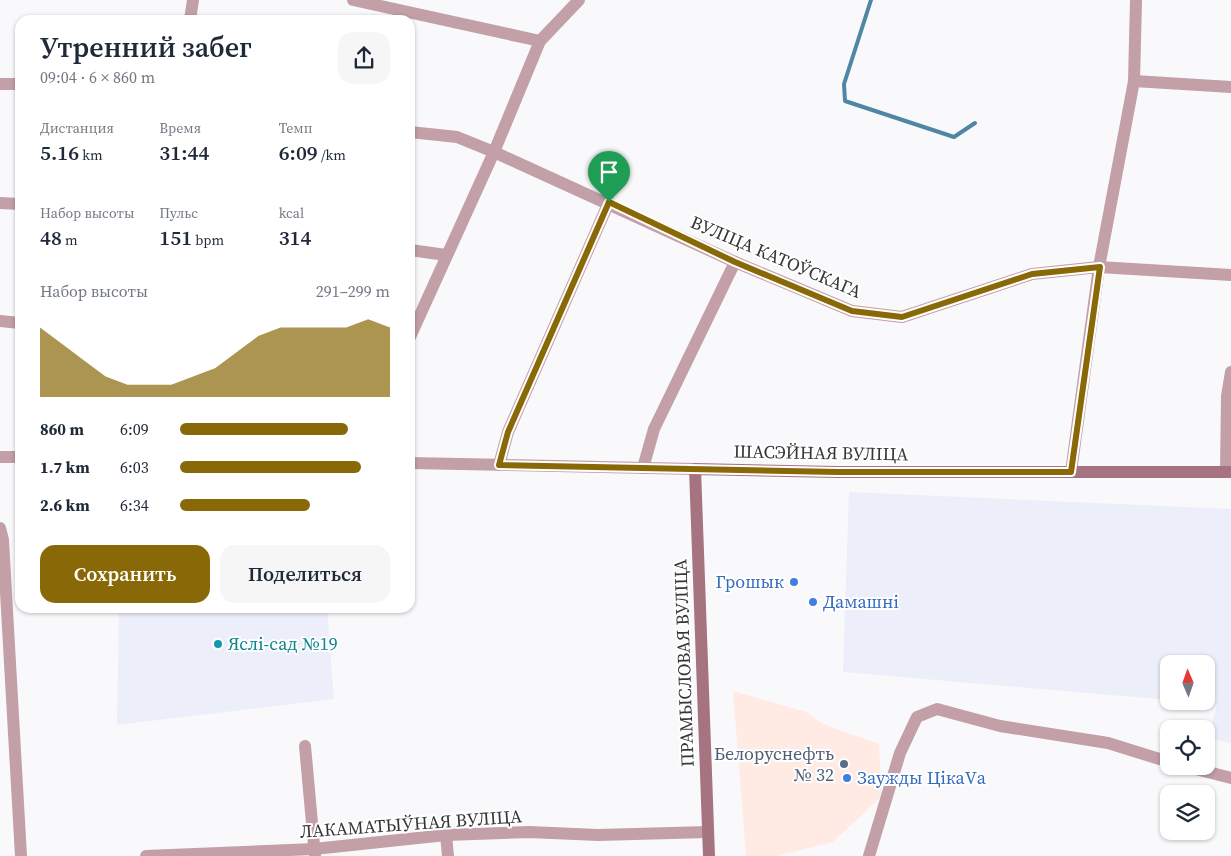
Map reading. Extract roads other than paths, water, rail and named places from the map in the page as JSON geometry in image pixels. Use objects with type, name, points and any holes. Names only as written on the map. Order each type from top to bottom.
[{"type":"main road","name":"ШАСЭЙНАЯ ВУЛІЦА","points":[[695,469],[837,472],[1228,472]]},
{"type":"main road","name":"ПРАМЫСЛОВАЯ ВУЛІЦА","points":[[695,469],[709,856]]},
{"type":"street","points":[[191,15],[193,0]]},
{"type":"street","points":[[353,0],[540,41]]},
{"type":"street","points":[[415,326],[494,152],[540,41],[579,0]]},
{"type":"street","points":[[1071,472],[1100,267],[1134,81],[1136,0]]},
{"type":"street","points":[[1134,81],[1231,87]]},
{"type":"street","points":[[0,84],[15,84]]},
{"type":"street","name":"ВУЛІЦА КАТОЎСКАГА","points":[[415,133],[457,137],[494,152],[609,202],[735,262],[852,311],[902,317],[1032,274],[1100,267],[1231,276]]},
{"type":"street","points":[[499,465],[508,432],[609,202]]},
{"type":"street","points":[[0,203],[15,204]]},
{"type":"street","points":[[415,251],[446,255]]},
{"type":"street","points":[[643,468],[654,429],[735,262]]},
{"type":"street","points":[[0,321],[15,322]]},
{"type":"street","points":[[1228,472],[1228,396],[1231,372]]},
{"type":"street","points":[[0,457],[15,457]]},
{"type":"street","name":"ШАСЭЙНАЯ ВУЛІЦА","points":[[415,463],[695,469]]},
{"type":"street","points":[[0,528],[3,540],[21,856]]},
{"type":"street","points":[[869,856],[900,753],[917,717],[937,709],[1000,726],[1108,742],[1160,759]]},
{"type":"street","points":[[305,746],[314,853]]},
{"type":"street","points":[[1215,774],[1231,778]]},
{"type":"street","name":"ЛАКАМАТЫЎНАЯ ВУЛІЦА","points":[[146,856],[314,853],[446,835],[530,832],[598,835],[708,832]]},
{"type":"street","points":[[446,835],[448,856]]},
{"type":"waterway","points":[[871,0],[844,84],[845,101],[954,137],[975,123]]},
{"type":"place","name":"Грошык","points":[[794,582]]},
{"type":"place","name":"Дамашні","points":[[813,602]]},
{"type":"place","name":"Яслі-сад №19","points":[[218,644]]},
{"type":"place","name":"Белоруснефть № 32","points":[[844,764]]},
{"type":"place","name":"Заужды ЦікаVа","points":[[847,778]]}]
